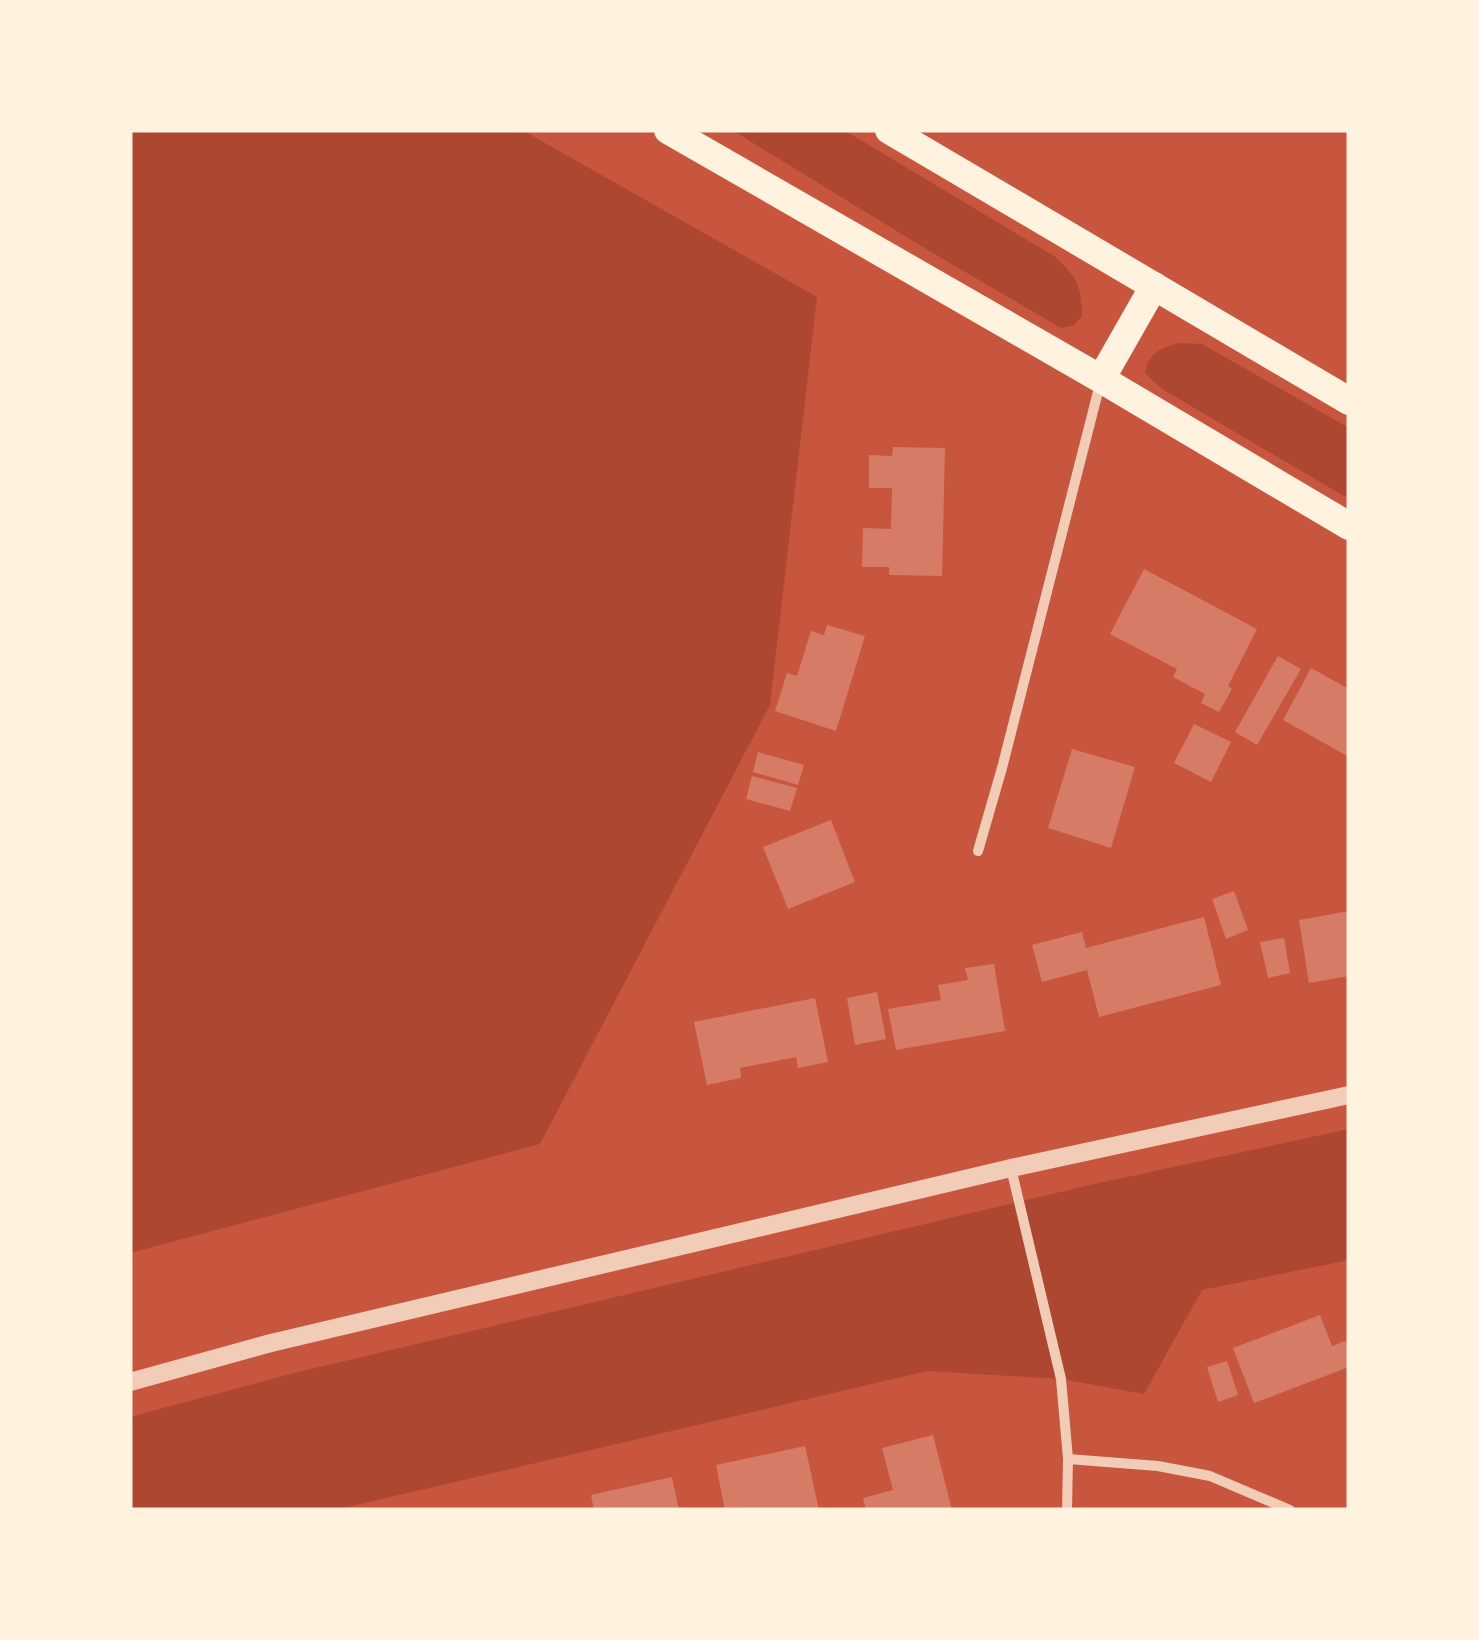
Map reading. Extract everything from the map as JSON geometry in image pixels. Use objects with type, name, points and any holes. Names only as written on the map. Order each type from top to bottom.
[{"type":"highway","points":[[668,130],[1349,526]]},
{"type":"highway","points":[[889,130],[1349,401]]},
{"type":"highway","points":[[1101,379],[1154,286]]},
{"type":"street","points":[[978,851],[1101,379]]},
{"type":"street","points":[[130,1382],[271,1343],[1011,1168],[1349,1095]]},
{"type":"street","points":[[1011,1168],[1061,1379],[1068,1459],[1067,1510]]},
{"type":"street","points":[[1068,1459],[1158,1466],[1210,1476],[1290,1510]]},
{"type":"shaded area","points":[[130,130],[522,130],[817,297],[770,705],[540,1144],[130,1253]]},
{"type":"shaded area","points":[[732,130],[844,130],[1054,256],[1076,282],[1082,316],[1073,326],[1061,328]]},
{"type":"shaded area","points":[[1179,343],[1202,344],[1349,428],[1349,499],[1162,389],[1145,373],[1147,366],[1156,352]]},
{"type":"shaded area","points":[[1349,1129],[1349,1260],[1202,1290],[1144,1394],[1061,1379],[927,1371],[335,1510],[130,1510],[130,1417],[294,1373],[1090,1185]]},
{"type":"building","points":[[893,447],[945,448],[942,576],[889,575],[889,567],[862,567],[863,528],[891,529],[892,488],[869,488],[869,455],[892,456]]},
{"type":"building","points":[[1144,569],[1257,629],[1219,712],[1201,703],[1205,694],[1173,677],[1177,669],[1110,634]]},
{"type":"building","points":[[827,625],[865,636],[836,731],[775,711],[787,673],[797,676],[811,631],[824,635]]},
{"type":"building","points":[[1278,656],[1301,669],[1257,745],[1235,732]]},
{"type":"building","points":[[1311,668],[1349,689],[1349,757],[1283,720]]},
{"type":"building","points":[[1194,724],[1231,742],[1211,782],[1174,763]]},
{"type":"building","points":[[1072,749],[1135,767],[1111,848],[1048,828]]},
{"type":"building","points":[[758,752],[804,765],[798,785],[753,772]]},
{"type":"building","points":[[752,776],[797,788],[790,811],[746,799]]},
{"type":"building","points":[[831,820],[855,882],[788,909],[763,847]]},
{"type":"building","points":[[1234,891],[1248,930],[1226,939],[1212,899]]},
{"type":"building","points":[[1349,911],[1349,976],[1309,983],[1299,920]]},
{"type":"building","points":[[1204,917],[1221,985],[1099,1017],[1087,970],[1042,982],[1032,945],[1082,932],[1086,948]]},
{"type":"building","points":[[1284,938],[1290,973],[1268,978],[1260,942]]},
{"type":"building","points":[[994,964],[1005,1031],[896,1050],[888,1009],[941,1000],[938,985],[968,980],[965,968]]},
{"type":"building","points":[[877,992],[886,1039],[855,1045],[847,998]]},
{"type":"building","points":[[815,998],[828,1062],[798,1068],[796,1057],[740,1068],[741,1078],[707,1085],[694,1022]]},
{"type":"building","points":[[1320,1315],[1332,1346],[1345,1341],[1349,1367],[1254,1403],[1233,1348]]},
{"type":"building","points":[[1227,1361],[1238,1395],[1218,1402],[1207,1367]]},
{"type":"building","points":[[933,1435],[952,1510],[866,1510],[863,1498],[893,1490],[882,1448]]},
{"type":"building","points":[[805,1446],[819,1510],[725,1510],[716,1465]]},
{"type":"building","points":[[672,1477],[679,1510],[594,1510],[591,1495]]}]
